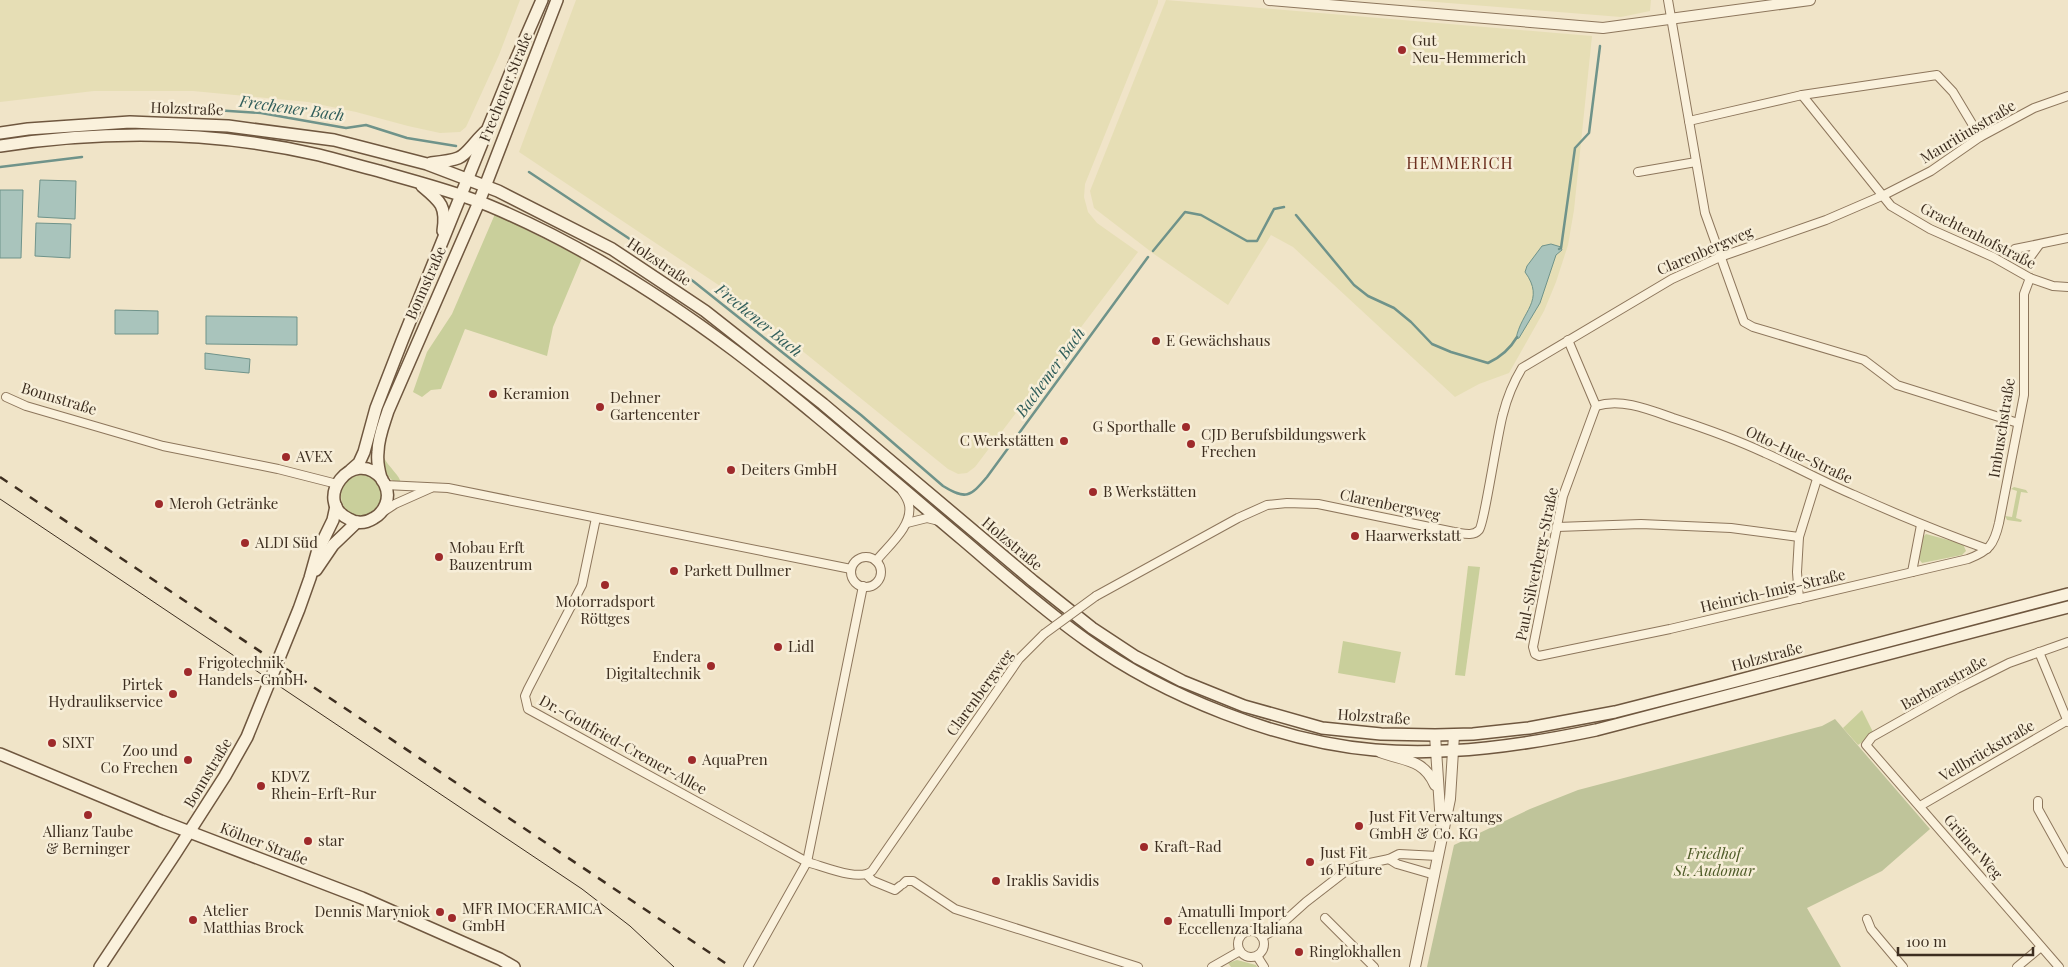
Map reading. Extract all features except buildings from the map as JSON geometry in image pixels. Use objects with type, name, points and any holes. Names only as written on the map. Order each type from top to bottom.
[{"type":"main road","name":"Frechener Straße","points":[[468,179],[542,0]]},
{"type":"main road","name":"Frechener Straße","points":[[485,186],[556,0]]},
{"type":"main road","name":"Holzstraße","points":[[0,133],[47,127],[130,122],[228,126],[334,140],[427,164],[485,186],[612,249],[705,311],[823,404],[1032,581],[1092,628],[1136,657],[1182,681],[1244,706],[1322,728],[1381,734],[1435,735],[1529,728],[1615,712],[2068,594]]},
{"type":"main road","points":[[427,164],[461,158],[467,154],[473,144],[488,129]]},
{"type":"main road","name":"Holzstraße","points":[[0,146],[71,137],[184,136],[233,141],[319,155],[417,182],[479,202],[589,254],[694,321],[738,353],[801,404],[1036,601],[1087,641],[1177,693],[1239,718],[1305,738],[1374,750],[1454,751],[1531,743],[1596,730],[2068,607]]},
{"type":"main road","name":"Bonnstraße","points":[[351,470],[359,463],[364,452],[376,408],[468,179]]},
{"type":"main road","points":[[417,182],[438,199],[442,205],[444,222],[442,243]]},
{"type":"main road","name":"Bonnstraße","points":[[384,482],[378,453],[380,437],[388,411],[485,186]]},
{"type":"main road","points":[[366,469],[373,472],[384,482],[387,498],[381,513],[369,521],[357,522],[344,517],[336,506],[334,499],[337,484],[341,477],[351,470],[366,469]]},
{"type":"main road","name":"Bonnstraße","points":[[100,967],[189,832],[247,737],[310,578],[317,553],[333,520],[336,506]]},
{"type":"main road","name":"Bonnstraße","points":[[310,578],[333,545],[357,522]]},
{"type":"main road","name":"Kölner Straße","points":[[0,754],[189,832],[362,898],[514,967]]},
{"type":"street","points":[[1268,0],[1603,28],[1810,0]]},
{"type":"street","points":[[1668,0],[1705,212],[1741,316],[1748,326],[1864,360],[1897,386],[2018,423]]},
{"type":"street","points":[[1689,121],[1802,95],[1937,74],[1953,92],[1980,137]]},
{"type":"street","name":"Grachtenhofstraße","points":[[1802,95],[1891,206],[1930,229],[1992,257],[2030,278],[2053,286],[2068,287]]},
{"type":"street","name":"Mauritiusstraße","points":[[1884,195],[1931,171],[1980,137],[2034,108],[2068,96]]},
{"type":"street","points":[[1638,172],[1696,162]]},
{"type":"street","name":"Clarenbergweg","points":[[867,875],[1019,659],[1044,634],[1096,596],[1238,518],[1267,506],[1286,503],[1318,504],[1454,532],[1474,534],[1479,531],[1484,521],[1502,414],[1512,384],[1522,368],[1652,289],[1720,257],[1826,220],[1884,195]]},
{"type":"street","points":[[2016,249],[2068,238]]},
{"type":"street","points":[[2031,256],[2040,245]]},
{"type":"street","name":"Imbuschstraße","points":[[1987,549],[1995,540],[1999,523],[2025,384],[2024,294],[2030,278]]},
{"type":"street","points":[[1568,340],[1596,406]]},
{"type":"street","name":"Bonnstraße","points":[[6,398],[26,406],[163,446],[278,469],[337,484]]},
{"type":"street","name":"Otto-Hue-Straße","points":[[1596,406],[1605,403],[1621,403],[1711,430],[1921,525],[1987,549]]},
{"type":"street","name":"Paul-Silverberg-Straße","points":[[1535,654],[1533,647],[1564,496],[1596,406]]},
{"type":"street","points":[[1799,599],[1797,572],[1798,536],[1817,479]]},
{"type":"street","points":[[384,482],[448,488],[851,569]]},
{"type":"street","points":[[381,513],[395,504],[433,488]]},
{"type":"street","points":[[876,560],[907,523],[909,504],[901,488]]},
{"type":"street","name":"Dr.-Gottfried-Cremer-Allee","points":[[596,518],[582,585],[528,689],[525,696],[528,709],[807,862],[853,875],[867,875]]},
{"type":"street","points":[[907,523],[927,518],[942,522]]},
{"type":"street","points":[[1557,527],[1642,524],[1731,528],[1798,536]]},
{"type":"street","points":[[1912,572],[1921,525]]},
{"type":"street","name":"Heinrich-Imig-Straße","points":[[1535,654],[1544,656],[1554,654],[1799,599],[1968,559],[1987,549]]},
{"type":"street","points":[[870,557],[876,560],[880,567],[880,577],[873,585],[863,586],[855,582],[851,569],[856,560],[870,557]]},
{"type":"street","points":[[749,965],[807,862],[863,586]]},
{"type":"street","name":"Barbarastraße","points":[[1866,745],[1872,737],[1957,689],[2009,663],[2068,642]]},
{"type":"street","points":[[2039,652],[2068,721]]},
{"type":"street","name":"Vellbrückstraße","points":[[1920,806],[2068,721]]},
{"type":"street","points":[[1435,735],[1437,789],[1442,835]]},
{"type":"street","points":[[1415,967],[1450,799],[1454,735]]},
{"type":"street","name":"Grüner Weg","points":[[1866,745],[2059,967]]},
{"type":"street","name":"Holzstraße","points":[[1374,750],[1420,765],[1428,771],[1437,789]]},
{"type":"street","points":[[2038,801],[2038,809],[2068,863]]},
{"type":"street","points":[[1262,937],[1276,929],[1306,902],[1346,871],[1399,854],[1438,856]]},
{"type":"street","points":[[1389,858],[1397,864],[1435,875]]},
{"type":"street","points":[[867,875],[872,881],[895,890],[906,881],[913,881],[955,909],[1138,967]]},
{"type":"street","points":[[1325,918],[1374,967]]},
{"type":"street","points":[[1867,919],[1871,929],[1904,967]]},
{"type":"street","points":[[1252,931],[1262,937],[1264,946],[1258,956],[1250,958],[1240,951],[1238,942],[1243,933],[1252,931]]},
{"type":"street","points":[[2017,967],[2041,947]]},
{"type":"street","points":[[1212,967],[1240,951]]},
{"type":"street","points":[[1258,956],[1264,967]]},
{"type":"shaded area","points":[[0,0],[520,0],[499,55],[466,127],[460,132],[440,133],[308,102],[193,91],[94,91],[0,102]]},
{"type":"shaded area","points":[[576,0],[1158,0],[1085,184],[1084,197],[1088,212],[1097,223],[1138,252],[975,467],[967,473],[958,474],[948,469],[732,294],[519,152]]},
{"type":"shaded area","points":[[1166,0],[1592,36],[1574,210],[1568,245],[1544,311],[1509,373],[1479,384],[1455,397],[1293,247],[1271,235],[1228,305],[1154,254],[1094,208],[1090,191]]},
{"type":"shaded area","points":[[1411,0],[1651,0],[1650,11],[1621,17]]},
{"type":"green space","points":[[495,214],[582,258],[553,327],[547,356],[465,329],[441,389],[431,390],[422,397],[413,392],[427,352],[452,314]]},
{"type":"green space","points":[[383,456],[399,478],[401,484],[393,481],[387,474],[383,465]]},
{"type":"green space","points":[[362,475],[377,481],[383,496],[377,511],[362,517],[347,511],[341,496],[347,481]]},
{"type":"green space","points":[[2014,487],[2026,490],[2028,493],[2021,492],[2016,518],[2022,520],[2021,522],[2007,520],[2005,516],[2012,517],[2017,491],[2011,489]]},
{"type":"green space","points":[[1926,534],[1963,544],[1966,551],[1962,555],[1922,563],[1919,559],[1923,537]]},
{"type":"green space","points":[[1468,566],[1480,567],[1465,676],[1455,675]]},
{"type":"green space","points":[[1343,641],[1401,652],[1395,683],[1338,673]]},
{"type":"green space","points":[[1862,710],[1874,734],[1858,745],[1843,728]]},
{"type":"green space","name":"Friedhof St. Audomar","points":[[1835,719],[1930,829],[1882,871],[1807,908],[1841,967],[1427,967],[1454,845],[1530,809],[1578,790],[1822,726]]},
{"type":"green space","points":[[1237,960],[1256,965],[1257,967],[1231,967],[1228,963]]},
{"type":"water","points":[[40,180],[76,181],[75,219],[38,217]]},
{"type":"water","points":[[0,190],[23,190],[21,258],[0,258]]},
{"type":"water","points":[[36,223],[71,224],[70,258],[35,256]]},
{"type":"water","points":[[1551,244],[1561,247],[1562,250],[1556,255],[1540,303],[1519,338],[1516,339],[1533,299],[1531,282],[1525,272],[1527,266],[1542,246]]},
{"type":"water","points":[[115,310],[158,311],[158,334],[115,334]]},
{"type":"water","points":[[206,316],[297,317],[297,345],[206,344]]},
{"type":"water","points":[[205,353],[250,359],[249,373],[205,369]]},
{"type":"waterway","name":"Bachemer Bach","points":[[1559,249],[1561,248],[1575,148],[1589,133],[1600,46]]},
{"type":"waterway","name":"Frechener Bach","points":[[153,106],[261,113],[346,128],[366,125],[407,138],[456,146]]},
{"type":"waterway","name":"Frechener Bach","points":[[0,167],[82,157]]},
{"type":"waterway","name":"Frechener Bach","points":[[529,172],[693,281],[861,415],[943,486],[963,495],[972,492],[987,477],[1148,257]]},
{"type":"waterway","name":"Bachemer Bach","points":[[1153,251],[1185,212],[1201,215],[1247,241],[1257,241],[1274,209],[1284,207]]},
{"type":"waterway","name":"Bachemer Bach","points":[[1296,215],[1354,285],[1368,296],[1394,308],[1411,322],[1432,344],[1488,363],[1505,352],[1517,337]]},
{"type":"tram line","points":[[0,499],[582,889],[630,926],[674,967]]},
{"type":"railway","points":[[0,477],[731,967]]},
{"type":"place","name":"Gut Neu-Hemmerich","points":[[1402,50]]},
{"type":"place","name":"E Gewächshaus","points":[[1156,341]]},
{"type":"place","name":"Keramion","points":[[493,394]]},
{"type":"place","name":"Dehner Gartencenter","points":[[600,407]]},
{"type":"place","name":"G Sporthalle","points":[[1186,427]]},
{"type":"place","name":"C Werkstätten","points":[[1064,441]]},
{"type":"place","name":"CJD Berufsbildungswerk Frechen","points":[[1191,444]]},
{"type":"place","name":"AVEX","points":[[286,457]]},
{"type":"place","name":"Deiters GmbH","points":[[731,470]]},
{"type":"place","name":"B Werkstätten","points":[[1093,492]]},
{"type":"place","name":"Meroh Getränke","points":[[159,504]]},
{"type":"place","name":"Haarwerkstatt","points":[[1355,536]]},
{"type":"place","name":"ALDI Süd","points":[[245,543]]},
{"type":"place","name":"Mobau Erft Bauzentrum","points":[[439,557]]},
{"type":"place","name":"Parkett Dullmer","points":[[674,571]]},
{"type":"place","name":"Motorradsport Röttges","points":[[605,585]]},
{"type":"place","name":"Lidl","points":[[778,647]]},
{"type":"place","name":"Endera Digitaltechnik","points":[[711,666]]},
{"type":"place","name":"Frigotechnik Handels-GmbH","points":[[188,672]]},
{"type":"place","name":"Pirtek Hydraulikservice","points":[[173,694]]},
{"type":"place","name":"SIXT","points":[[52,743]]},
{"type":"place","name":"Zoo und Co Frechen","points":[[188,760]]},
{"type":"place","name":"AquaPren","points":[[692,760]]},
{"type":"place","name":"KDVZ Rhein-Erft-Rur","points":[[261,786]]},
{"type":"place","name":"Allianz Taube & Berninger","points":[[88,815]]},
{"type":"place","name":"Just Fit Verwaltungs GmbH & Co. KG","points":[[1359,826]]},
{"type":"place","name":"star","points":[[308,841]]},
{"type":"place","name":"Kraft-Rad","points":[[1144,847]]},
{"type":"place","name":"Just Fit 16 Future","points":[[1310,862]]},
{"type":"place","name":"Iraklis Savidis","points":[[996,881]]},
{"type":"place","name":"Dennis Maryniok","points":[[440,912]]},
{"type":"place","name":"MFR IMOCERAMICA GmbH","points":[[452,918]]},
{"type":"place","name":"Atelier Matthias Brock","points":[[193,920]]},
{"type":"place","name":"Amatulli Import Eccellenza Italiana","points":[[1168,921]]},
{"type":"place","name":"Ringlokhallen","points":[[1299,952]]},
{"type":"district","name":"HEMMERICH","points":[[1460,163]]}]
